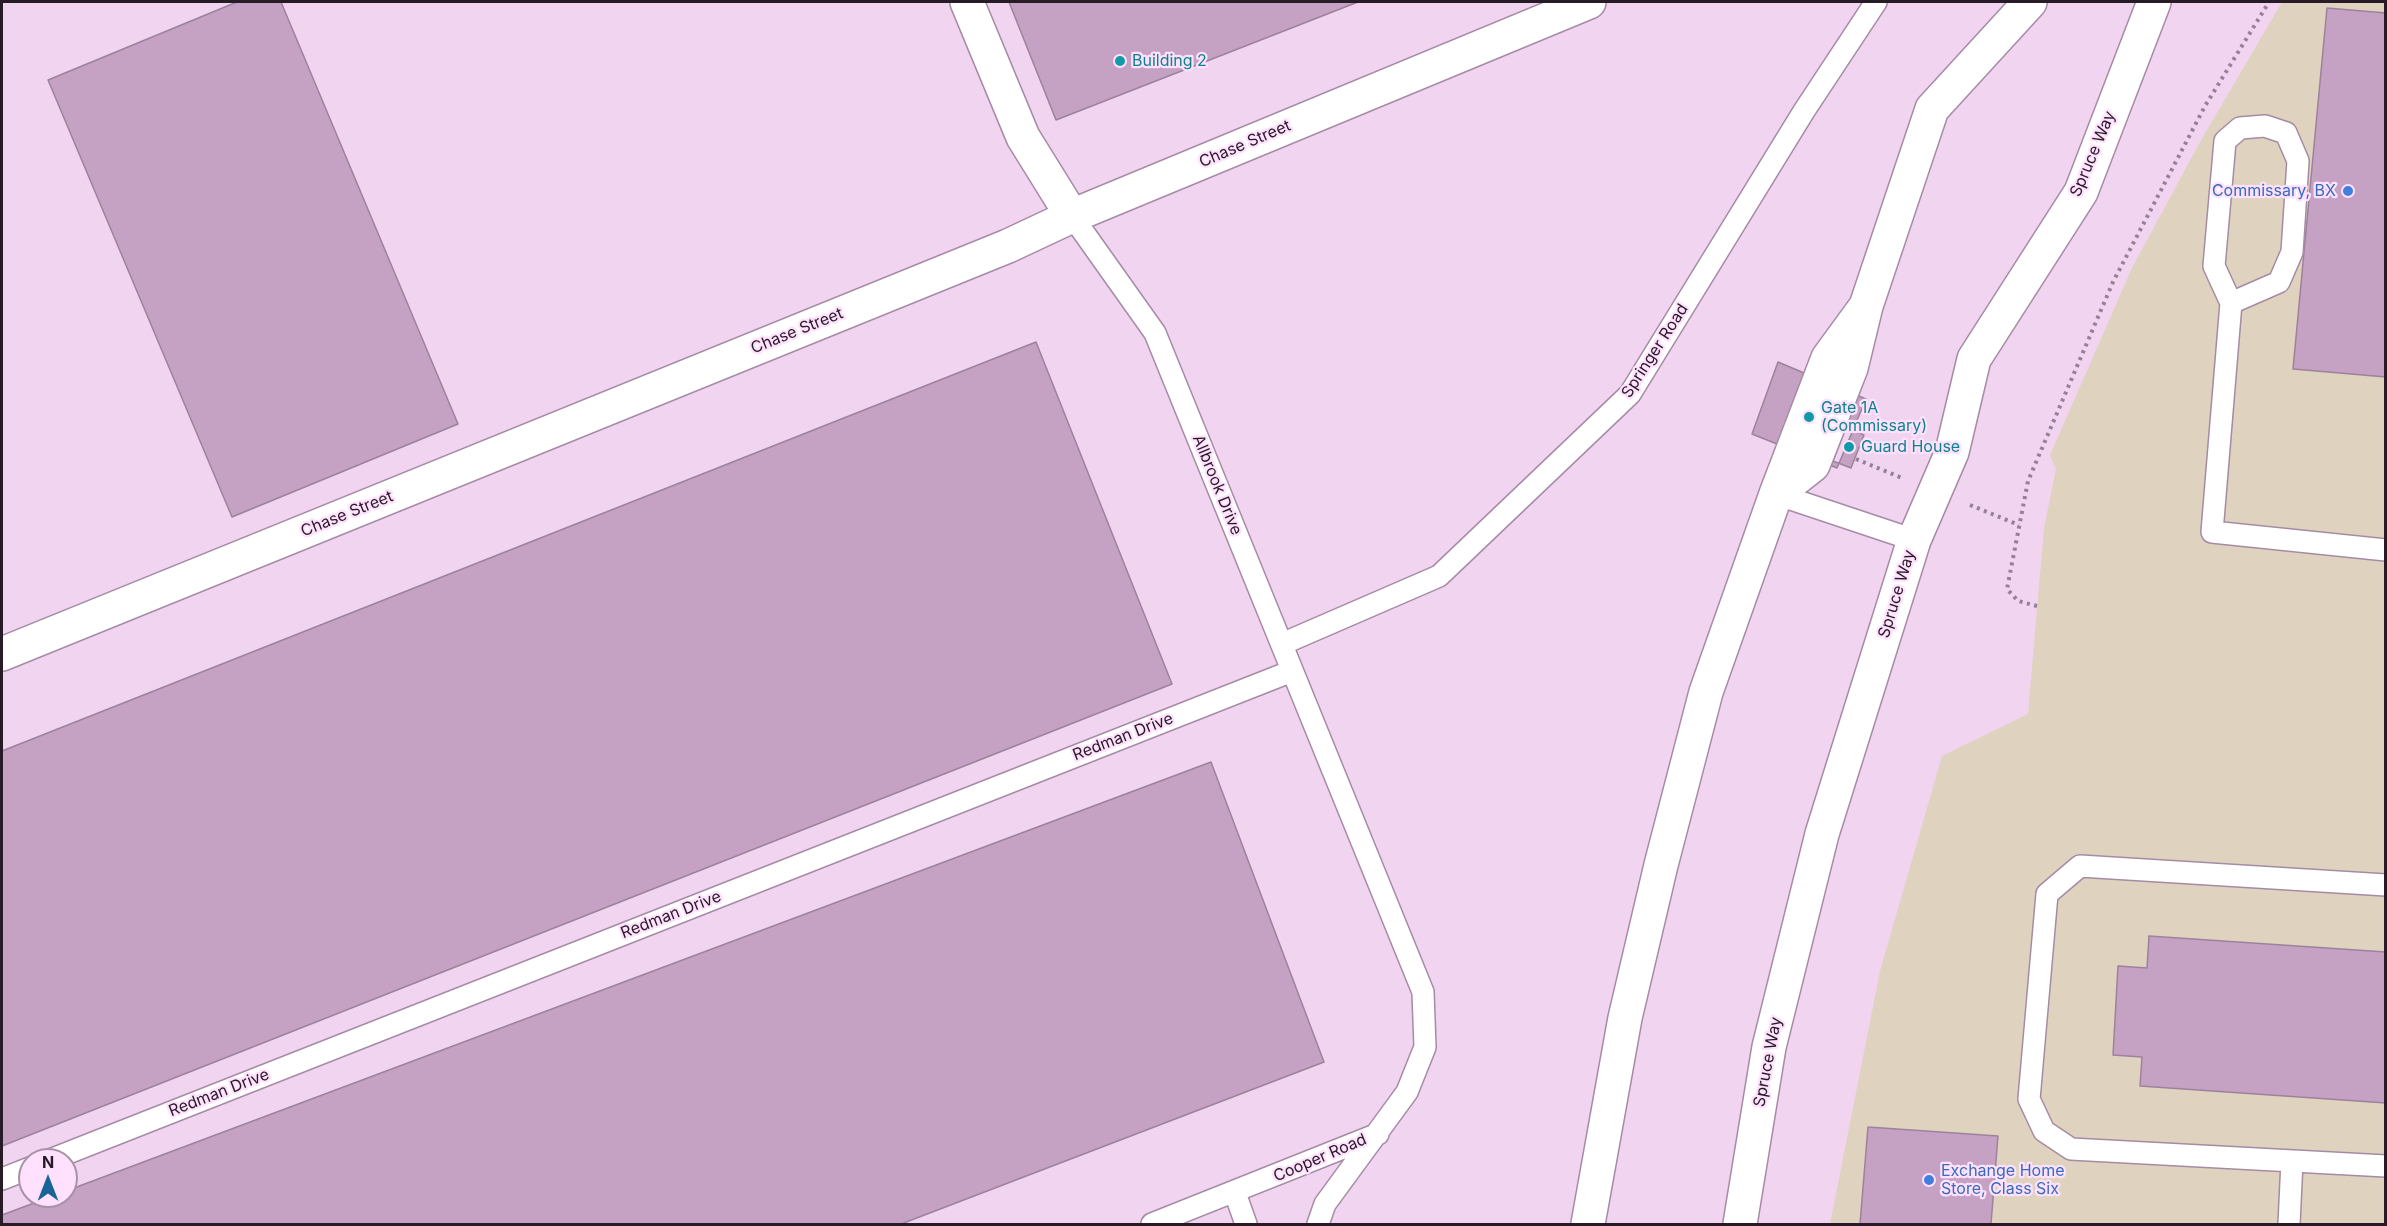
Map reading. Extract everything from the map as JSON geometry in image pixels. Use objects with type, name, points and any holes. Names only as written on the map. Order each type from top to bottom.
[{"type":"street","name":"Allbrook Drive","points":[[967,2],[1023,137],[1072,216]]},
{"type":"street","name":"Chase Street","points":[[2,654],[1008,246],[1072,216],[1589,2]]},
{"type":"street","points":[[1588,1224],[1625,1018],[1661,865],[1706,692],[1776,494],[1828,358],[1866,306],[1932,109],[2030,2]]},
{"type":"street","name":"Spruce Way","points":[[1740,1224],[1769,1047],[1822,834],[1914,540],[1952,452],[1974,359],[2081,192],[2154,2]]},
{"type":"lane","name":"Springer Road","points":[[1282,644],[1439,576],[1630,394],[1804,111],[1876,2]]},
{"type":"lane","points":[[2231,303],[2280,282],[2292,252],[2298,161],[2286,133],[2265,126],[2240,128],[2224,141],[2214,266],[2231,303],[2212,532],[2385,550]]},
{"type":"lane","name":"Allbrook Drive","points":[[1072,216],[1155,333],[1423,992]]},
{"type":"lane","points":[[1776,494],[1914,540]]},
{"type":"lane","name":"Redman Drive","points":[[78,1149],[1292,671]]},
{"type":"lane","points":[[2385,885],[2080,866],[2047,894],[2029,1099],[2044,1131],[2071,1149],[2385,1166]]},
{"type":"lane","name":"Cooper Road","points":[[1152,1224],[1235,1193],[1378,1134],[1407,1092],[1425,1047],[1423,992]]},
{"type":"lane","points":[[1318,1224],[1325,1204],[1378,1134]]},
{"type":"lane","points":[[2289,1224],[2292,1161]]},
{"type":"lane","points":[[2,1179],[18,1173]]},
{"type":"lane","points":[[1235,1193],[1246,1224]]},
{"type":"path","points":[[2037,606],[2018,601],[2007,589],[2028,481],[2113,282],[2205,106],[2269,2]]},
{"type":"shaded area","points":[[2282,2],[2385,2],[2385,1224],[1830,1224],[1880,971],[1942,756],[2028,714],[2044,528],[2056,469],[2050,455],[2132,268],[2200,142]]},
{"type":"building","points":[[237,2],[281,2],[458,424],[232,517],[48,80]]},
{"type":"building","name":"Building 2","points":[[1009,2],[1358,2],[1056,120]]},
{"type":"building","name":"Commissary, BX","points":[[2327,8],[2386,13],[2386,377],[2293,369]]},
{"type":"building","points":[[1036,342],[1172,684],[2,1146],[2,751]]},
{"type":"building","name":"Gate 1A (Commissary)","points":[[1778,362],[1866,399],[1837,468],[1752,434]]},
{"type":"building","name":"Guard House","points":[[1846,427],[1864,435],[1851,468],[1833,461]]},
{"type":"building","points":[[1211,762],[1324,1062],[901,1224],[2,1224],[2,1215],[21,1208],[78,1208],[78,1187]]},
{"type":"building","points":[[2149,936],[2386,952],[2386,1103],[2140,1086],[2142,1057],[2113,1055],[2118,966],[2147,968]]},
{"type":"building","name":"Exchange Home Store, Class Six","points":[[1868,1127],[1998,1136],[1991,1224],[1860,1224]]},
{"type":"place","name":"Building 2","points":[[1120,61]]},
{"type":"place","name":"Commissary, BX","points":[[2348,191]]},
{"type":"place","name":"Gate 1A (Commissary)","points":[[1809,417]]},
{"type":"place","name":"Guard House","points":[[1849,447]]},
{"type":"place","name":"Exchange Home Store, Class Six","points":[[1929,1180]]}]
